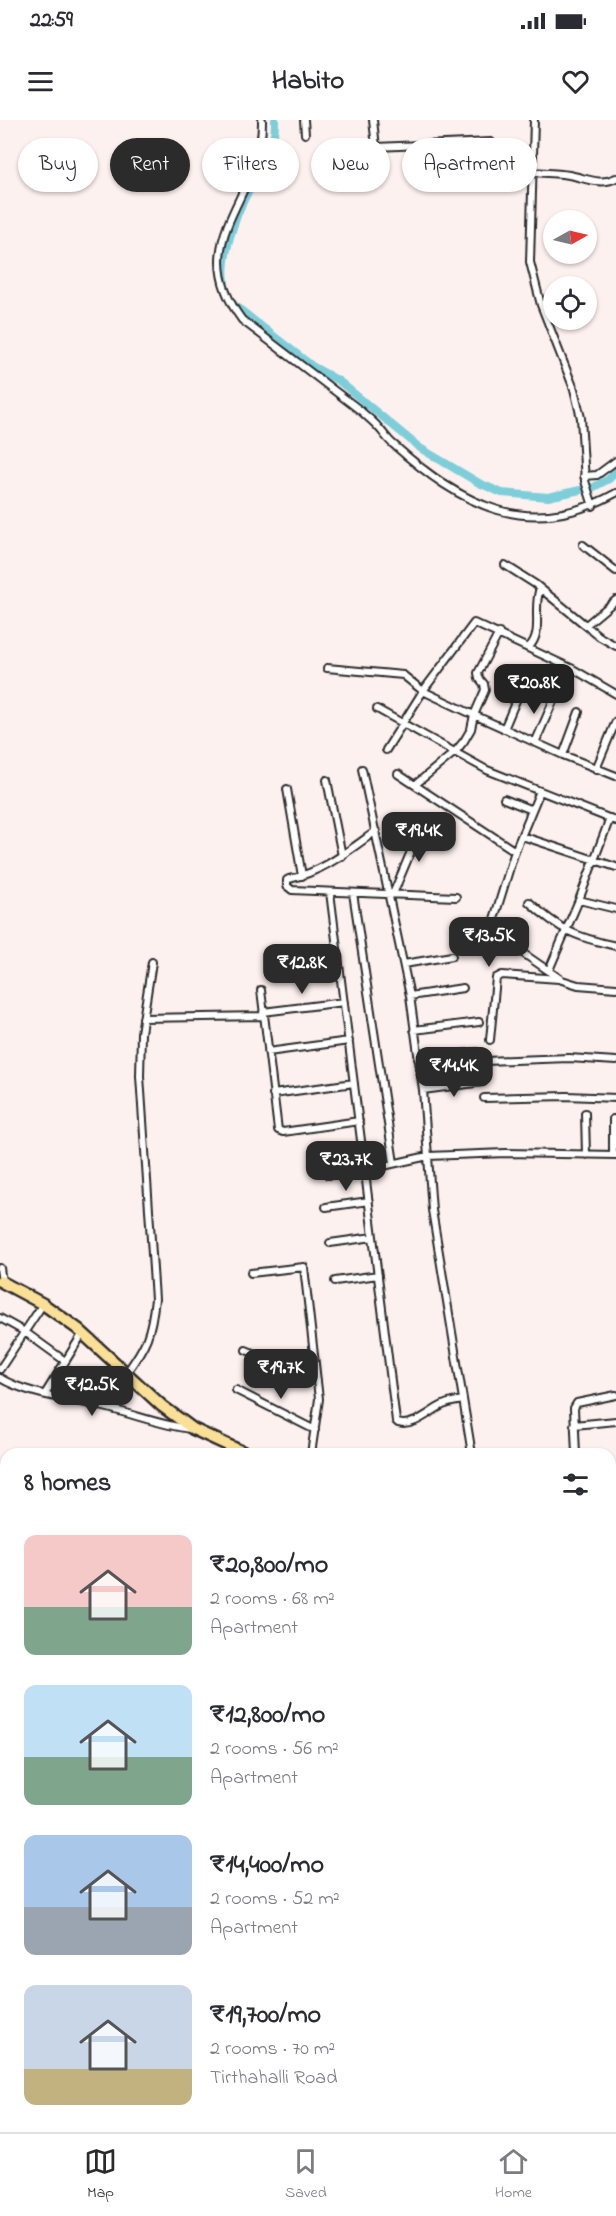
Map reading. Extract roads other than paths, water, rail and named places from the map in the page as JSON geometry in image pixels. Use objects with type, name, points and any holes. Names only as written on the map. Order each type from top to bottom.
[{"type":"highway","points":[[1,1282],[43,1304],[83,1333],[162,1406],[193,1429],[234,1448]]},
{"type":"street","points":[[262,120],[261,140],[255,161],[232,214],[219,254],[224,288],[230,303],[242,320],[361,411],[390,442],[423,470],[469,500],[506,513],[543,515],[592,503],[616,494]]},
{"type":"street","points":[[304,120],[305,134]]},
{"type":"street","points":[[373,120],[376,147],[402,146]]},
{"type":"street","points":[[533,138],[534,120]]},
{"type":"street","points":[[537,173],[572,176],[598,182],[616,178]]},
{"type":"street","points":[[531,192],[530,262],[541,305],[574,389],[581,418],[585,479],[592,503]]},
{"type":"street","points":[[585,479],[597,475],[616,461]]},
{"type":"street","points":[[583,545],[616,570]]},
{"type":"street","points":[[505,565],[615,644]]},
{"type":"street","points":[[529,648],[535,642],[537,635],[536,603],[540,588]]},
{"type":"street","points":[[586,625],[616,600]]},
{"type":"street","points":[[386,750],[423,691],[471,624],[479,623],[573,669],[616,694]]},
{"type":"street","points":[[416,784],[455,752],[471,729],[474,715],[485,690],[478,674],[499,633]]},
{"type":"street","points":[[327,668],[399,674],[423,691],[474,715],[616,776]]},
{"type":"street","points":[[504,729],[520,691]]},
{"type":"street","points":[[536,742],[555,697]]},
{"type":"street","points":[[377,709],[487,770],[613,820],[549,970]]},
{"type":"street","points":[[563,755],[579,712]]},
{"type":"street","points":[[596,769],[616,721]]},
{"type":"street","points":[[362,769],[391,894],[410,996],[423,1090],[432,1210],[471,1448]]},
{"type":"street","points":[[398,774],[515,851]]},
{"type":"street","points":[[327,780],[342,856]]},
{"type":"street","points":[[287,789],[303,876]]},
{"type":"street","points":[[540,791],[515,851],[494,919],[495,930],[501,939],[560,979]]},
{"type":"street","points":[[504,799],[532,810]]},
{"type":"street","points":[[391,894],[423,824]]},
{"type":"street","points":[[376,831],[342,856],[316,871],[287,880],[289,889],[456,897]]},
{"type":"street","points":[[522,836],[616,867]]},
{"type":"street","points":[[330,892],[398,1424],[404,1425],[428,1415],[445,1404],[463,1400]]},
{"type":"street","points":[[353,893],[394,1163]]},
{"type":"street","points":[[579,900],[616,909]]},
{"type":"street","points":[[529,902],[552,923],[566,931],[583,939],[616,946]]},
{"type":"street","points":[[404,964],[452,956]]},
{"type":"street","points":[[127,1372],[145,1347],[153,1319],[155,1299],[140,1076],[141,1033],[152,962]]},
{"type":"street","points":[[490,1040],[496,978],[502,975],[560,979],[578,985],[616,988]]},
{"type":"street","points":[[410,996],[463,988]]},
{"type":"street","points":[[261,990],[278,1130],[280,1132],[359,1121]]},
{"type":"street","points":[[143,1018],[263,1014],[344,1002]]},
{"type":"street","points":[[414,1030],[479,1022]]},
{"type":"street","points":[[268,1052],[349,1041]]},
{"type":"street","points":[[418,1059],[477,1052]]},
{"type":"street","points":[[485,1061],[569,1058],[616,1061]]},
{"type":"street","points":[[423,1090],[483,1082]]},
{"type":"street","points":[[273,1094],[354,1083]]},
{"type":"street","points":[[484,1098],[567,1096],[616,1098]]},
{"type":"street","points":[[585,1113],[586,1155]]},
{"type":"street","points":[[328,1174],[365,1170],[428,1156],[506,1153],[615,1155],[613,1119]]},
{"type":"street","points":[[326,1207],[369,1201]]},
{"type":"street","points":[[330,1243],[373,1237]]},
{"type":"street","points":[[251,1273],[304,1267],[319,1406],[312,1448]]},
{"type":"street","points":[[0,1268],[1,1282]]},
{"type":"street","points":[[335,1281],[378,1275]]},
{"type":"street","points":[[0,1369],[43,1304]]},
{"type":"street","points":[[0,1318],[25,1332],[65,1361]]},
{"type":"street","points":[[45,1394],[83,1333]]},
{"type":"street","points":[[246,1350],[317,1380]]},
{"type":"street","points":[[0,1378],[45,1394],[105,1407],[170,1427],[193,1429]]},
{"type":"street","points":[[237,1390],[315,1430]]},
{"type":"street","points":[[576,1448],[574,1408],[577,1403],[616,1395]]},
{"type":"street","points":[[574,1425],[616,1421]]},
{"type":"waterway","points":[[225,281],[225,261],[233,226],[270,150],[275,131],[275,120]]},
{"type":"waterway","points":[[233,304],[312,366],[339,381],[420,448],[479,483],[502,493],[548,497],[594,487],[609,479],[616,471]]}]
